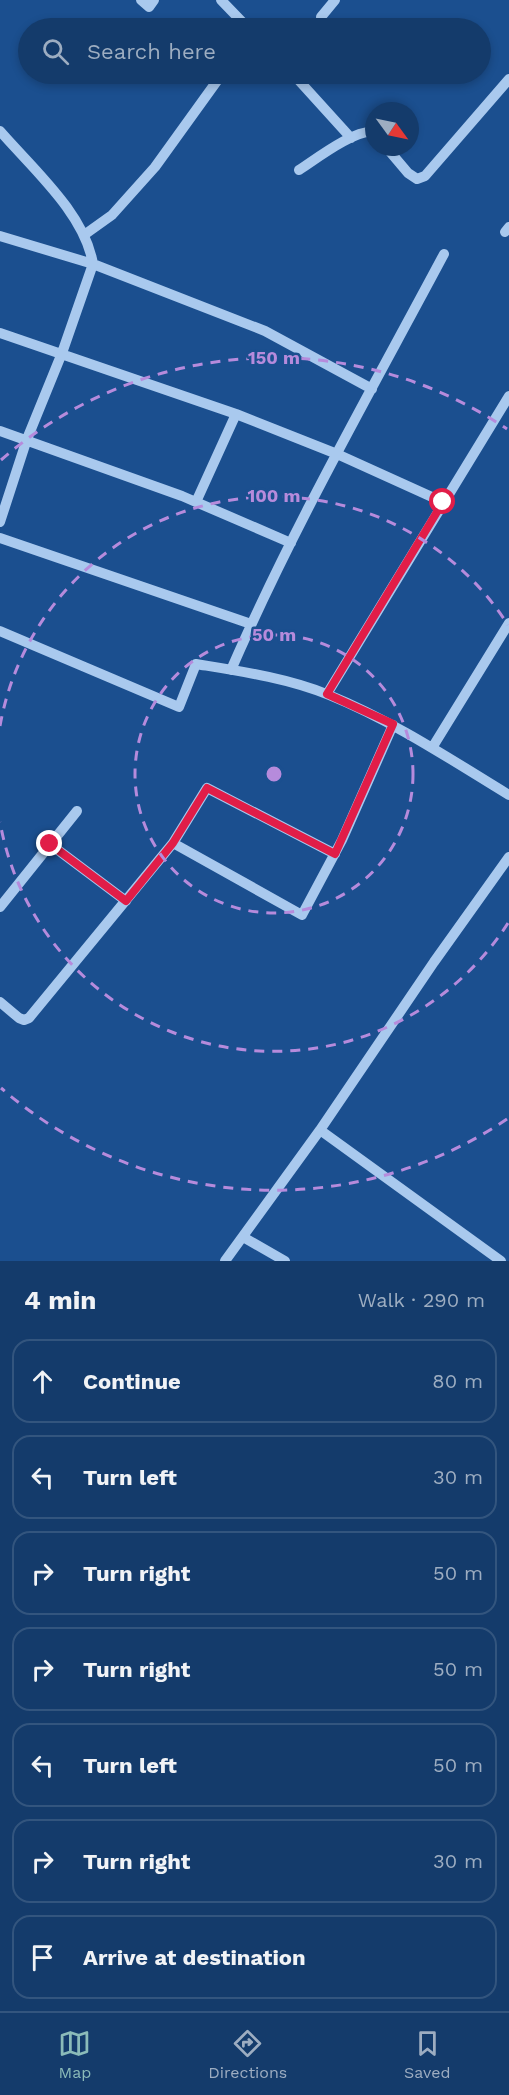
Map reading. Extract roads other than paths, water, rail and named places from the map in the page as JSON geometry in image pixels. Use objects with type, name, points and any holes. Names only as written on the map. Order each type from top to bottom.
[{"type":"street","points":[[141,0],[149,7],[154,0]]},
{"type":"street","points":[[221,0],[238,18]]},
{"type":"street","points":[[321,17],[335,0]]},
{"type":"street","points":[[394,156],[408,173],[417,179],[425,176],[509,79]]},
{"type":"street","points":[[84,235],[112,215],[155,166],[215,84]]},
{"type":"street","points":[[302,84],[351,138]]},
{"type":"street","points":[[0,131],[67,206],[91,248],[93,264],[62,353],[27,439],[0,522]]},
{"type":"street","points":[[299,170],[365,132]]},
{"type":"street","points":[[0,236],[93,264],[265,331],[372,389]]},
{"type":"street","points":[[231,670],[291,543],[444,254]]},
{"type":"street","points":[[0,333],[236,414],[337,454],[443,502]]},
{"type":"street","points":[[327,694],[509,396]]},
{"type":"street","points":[[196,502],[236,414]]},
{"type":"street","points":[[0,431],[196,502],[291,543]]},
{"type":"street","points":[[0,538],[251,624]]},
{"type":"street","points":[[432,748],[509,623]]},
{"type":"street","points":[[0,631],[178,707],[196,664],[260,674],[327,694],[393,724],[509,795]]},
{"type":"street","points":[[173,843],[302,915],[335,854],[393,724]]},
{"type":"street","points":[[0,1002],[19,1018],[24,1020],[29,1018],[173,843],[207,788],[335,854]]},
{"type":"street","points":[[0,907],[77,811]]},
{"type":"street","points":[[50,844],[126,901]]},
{"type":"street","points":[[225,1261],[320,1130],[434,962],[509,857]]},
{"type":"street","points":[[320,1130],[501,1261]]},
{"type":"street","points":[[243,1237],[285,1261]]}]
